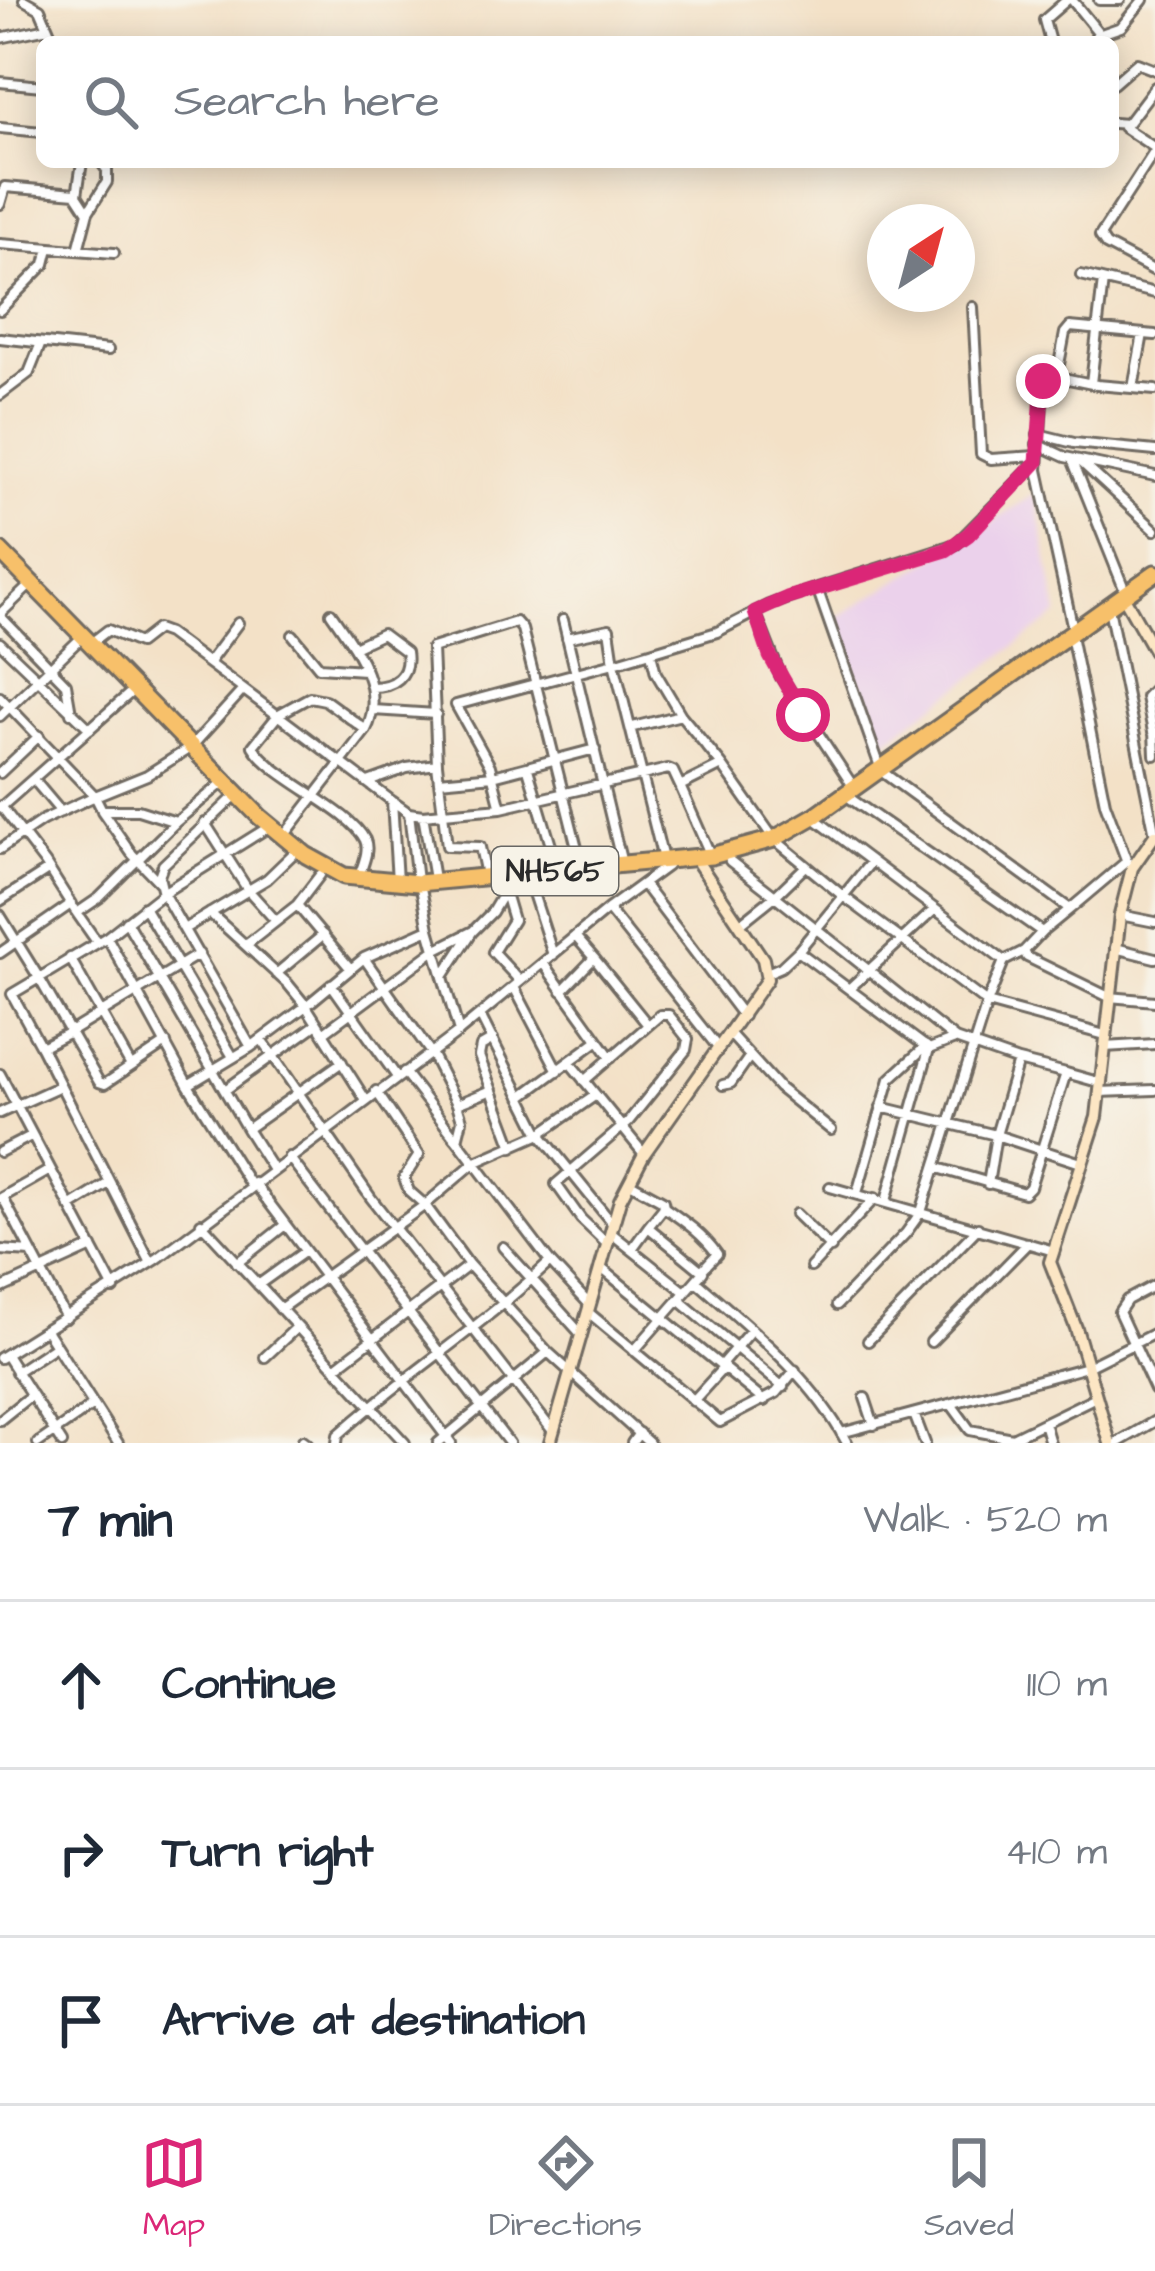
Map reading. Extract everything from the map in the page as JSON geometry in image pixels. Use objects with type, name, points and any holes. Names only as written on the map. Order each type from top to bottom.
[{"type":"highway","name":"NH565","points":[[0,556],[129,694],[283,837],[325,867],[358,879],[507,887],[666,864],[730,861],[777,841],[818,821],[1155,577]]},
{"type":"highway","name":"NH565","points":[[0,556],[232,799],[320,875],[356,886],[424,884],[666,864]]},
{"type":"highway","name":"NH565","points":[[1072,636],[1111,613],[1126,598]]},
{"type":"highway","name":"NH565","points":[[705,860],[777,841],[853,793]]},
{"type":"street","points":[[24,0],[40,9],[51,36]]},
{"type":"street","points":[[1048,36],[1044,20],[1069,0],[1095,36]]},
{"type":"street","points":[[1099,0],[1120,0]]},
{"type":"street","points":[[1101,36],[1121,27],[1143,0]]},
{"type":"street","points":[[0,38],[48,28]]},
{"type":"street","points":[[1119,79],[1137,64],[1155,70]]},
{"type":"street","points":[[0,82],[36,85]]},
{"type":"street","points":[[1119,124],[1155,87]]},
{"type":"street","points":[[1119,126],[1155,150],[1100,236],[1106,245],[1155,271]]},
{"type":"street","points":[[0,128],[36,131]]},
{"type":"street","points":[[81,168],[76,193],[88,212]]},
{"type":"street","points":[[78,250],[88,212],[107,182],[106,168]]},
{"type":"street","points":[[0,204],[3,187],[76,193]]},
{"type":"street","points":[[0,244],[114,253]]},
{"type":"street","points":[[0,310],[45,264],[50,248]]},
{"type":"street","points":[[1081,275],[1155,293]]},
{"type":"street","points":[[1090,383],[1103,281]]},
{"type":"street","points":[[973,312],[981,454],[991,459],[1037,459]]},
{"type":"street","points":[[1057,375],[1067,328],[1155,335]]},
{"type":"street","points":[[1133,388],[1143,334]]},
{"type":"street","points":[[0,338],[108,350]]},
{"type":"street","points":[[0,395],[29,373],[41,343]]},
{"type":"street","points":[[1155,390],[1049,374],[1043,381],[1037,439],[1037,459],[1105,803],[1129,864],[1114,948],[1097,1117],[1050,1262],[1113,1443],[1155,1421]]},
{"type":"street","points":[[1037,439],[1155,451]]},
{"type":"street","points":[[1037,439],[1076,459],[1155,476]]},
{"type":"street","points":[[373,710],[436,712],[651,653],[717,632],[817,588],[956,544],[1037,459]]},
{"type":"street","points":[[1076,459],[1155,530]]},
{"type":"street","points":[[1076,459],[1126,598],[1155,652]]},
{"type":"street","points":[[27,588],[0,615],[52,667],[70,693],[71,713]]},
{"type":"street","points":[[817,588],[883,771],[1070,909]]},
{"type":"street","points":[[755,612],[781,677],[853,793],[1042,932]]},
{"type":"street","points":[[283,837],[366,730],[373,710],[373,687],[331,613]]},
{"type":"street","points":[[838,1304],[921,1212],[1004,962],[1024,951],[1129,864],[1155,835],[1111,613]]},
{"type":"street","points":[[562,620],[622,866]]},
{"type":"street","points":[[447,846],[437,764],[434,645],[511,621],[522,629],[582,869]]},
{"type":"street","points":[[209,662],[238,623]]},
{"type":"street","points":[[62,1443],[3,1357],[151,1263],[459,1032],[666,864],[609,628],[567,638]]},
{"type":"street","points":[[0,716],[84,642],[108,630],[139,643],[160,629],[409,813],[500,808],[671,769],[705,860],[767,973],[763,988],[644,1154],[629,1183],[609,1232],[552,1437]]},
{"type":"street","points":[[293,634],[319,667],[364,670]]},
{"type":"street","points":[[354,647],[382,634],[406,652],[406,668],[393,686],[373,687]]},
{"type":"street","points":[[0,643],[90,729]]},
{"type":"street","points":[[651,653],[656,673],[681,715],[777,841],[843,896],[987,1004],[1104,1041],[1155,1044]]},
{"type":"street","points":[[1155,688],[1146,697],[1155,755]]},
{"type":"street","points":[[0,849],[61,812],[147,776],[188,749],[243,690]]},
{"type":"street","points":[[129,694],[1,808],[102,940],[253,1185],[444,1440],[548,1352]]},
{"type":"street","points":[[358,879],[367,853],[364,839],[254,749],[279,714],[310,697],[318,696],[366,730]]},
{"type":"street","points":[[0,697],[95,796],[109,825],[162,888],[251,1047]]},
{"type":"street","points":[[456,705],[494,776],[500,808]]},
{"type":"street","points":[[633,727],[681,715]]},
{"type":"street","points":[[0,773],[39,736]]},
{"type":"street","points":[[439,781],[494,776],[595,748]]},
{"type":"street","points":[[368,782],[406,768],[437,764]]},
{"type":"street","points":[[680,786],[722,765]]},
{"type":"street","points":[[528,768],[559,871]]},
{"type":"street","points":[[34,780],[61,812]]},
{"type":"street","points":[[0,953],[99,898],[219,785]]},
{"type":"street","points":[[162,888],[163,866],[232,799]]},
{"type":"street","points":[[392,802],[398,883]]},
{"type":"street","points":[[102,810],[131,808],[176,822]]},
{"type":"street","points":[[409,813],[428,929],[459,1032]]},
{"type":"street","points":[[423,814],[430,848],[424,884]]},
{"type":"street","points":[[818,821],[1004,962]]},
{"type":"street","points":[[206,823],[248,890],[276,921]]},
{"type":"street","points":[[0,1001],[102,940],[162,888],[264,830]]},
{"type":"street","points":[[430,848],[480,847],[486,876]]},
{"type":"street","points":[[184,928],[280,869],[293,854]]},
{"type":"street","points":[[730,861],[955,1039],[1098,1087],[1155,1090]]},
{"type":"street","points":[[767,973],[798,951],[871,862]]},
{"type":"street","points":[[740,923],[806,866]]},
{"type":"street","points":[[0,901],[48,870]]},
{"type":"street","points":[[246,945],[297,905],[320,875]]},
{"type":"street","points":[[529,881],[553,955]]},
{"type":"street","points":[[644,884],[743,1016]]},
{"type":"street","points":[[443,976],[507,887]]},
{"type":"street","points":[[507,887],[513,920],[493,952],[517,984],[559,1071]]},
{"type":"street","points":[[297,905],[350,968]]},
{"type":"street","points":[[144,907],[233,1058]]},
{"type":"street","points":[[608,909],[719,1049]]},
{"type":"street","points":[[851,987],[935,909]]},
{"type":"street","points":[[211,913],[306,1006],[365,1099]]},
{"type":"street","points":[[1120,915],[1155,922]]},
{"type":"street","points":[[2,921],[99,1082],[108,1083],[166,1043]]},
{"type":"street","points":[[126,921],[273,1170]]},
{"type":"street","points":[[188,1085],[262,1040],[364,958],[428,929]]},
{"type":"street","points":[[225,1090],[272,1056],[386,989],[435,950],[473,931]]},
{"type":"street","points":[[276,974],[323,935]]},
{"type":"street","points":[[575,936],[648,1025]]},
{"type":"street","points":[[1114,948],[1155,958]]},
{"type":"street","points":[[798,951],[928,1048]]},
{"type":"street","points":[[1024,951],[1109,997],[1155,1001]]},
{"type":"street","points":[[41,1047],[103,1015],[199,954]]},
{"type":"street","points":[[70,958],[131,1066]]},
{"type":"street","points":[[364,958],[431,1053],[462,1120],[458,1140]]},
{"type":"street","points":[[562,991],[594,958]]},
{"type":"street","points":[[543,963],[611,1058]]},
{"type":"street","points":[[331,984],[589,1308],[693,1401],[720,1422],[764,1401],[795,1370]]},
{"type":"street","points":[[13,994],[151,1263]]},
{"type":"street","points":[[584,1081],[667,1014],[688,1042],[622,1128],[556,1186],[783,1387]]},
{"type":"street","points":[[480,1015],[540,1134],[609,1232]]},
{"type":"street","points":[[730,1034],[797,1104],[831,1130]]},
{"type":"street","points":[[493,1039],[478,1051],[513,1147]]},
{"type":"street","points":[[857,1193],[881,1107],[897,1070],[928,1048],[955,1039]]},
{"type":"street","points":[[262,1040],[324,1131],[552,1437]]},
{"type":"street","points":[[521,1097],[597,1041]]},
{"type":"street","points":[[811,1267],[880,1200],[928,1048]]},
{"type":"street","points":[[723,1085],[731,1083],[750,1056]]},
{"type":"street","points":[[988,1184],[996,1135],[1018,1061]]},
{"type":"street","points":[[248,1129],[342,1062]]},
{"type":"street","points":[[570,1063],[644,1154]]},
{"type":"street","points":[[0,1073],[114,1289]]},
{"type":"street","points":[[938,1168],[1024,1193],[1066,1073]]},
{"type":"street","points":[[0,1113],[60,1086]]},
{"type":"street","points":[[457,1104],[492,1090]]},
{"type":"street","points":[[376,1091],[419,1155],[403,1181],[548,1352],[649,1443]]},
{"type":"street","points":[[280,1309],[396,1227],[474,1163],[540,1134],[596,1095]]},
{"type":"street","points":[[881,1107],[996,1135],[1082,1163]]},
{"type":"street","points":[[0,1152],[31,1136]]},
{"type":"street","points":[[289,1157],[509,1443]]},
{"type":"street","points":[[50,1169],[2,1198],[66,1318]]},
{"type":"street","points":[[70,1207],[110,1183]]},
{"type":"street","points":[[629,1183],[660,1197],[664,1207],[717,1254],[634,1351]]},
{"type":"street","points":[[830,1186],[1054,1251]]},
{"type":"street","points":[[632,1249],[664,1207]]},
{"type":"street","points":[[796,1214],[831,1248]]},
{"type":"street","points":[[201,1223],[405,1443]]},
{"type":"street","points":[[237,1263],[285,1226]]},
{"type":"street","points":[[648,1227],[702,1270]]},
{"type":"street","points":[[868,1341],[978,1228]]},
{"type":"street","points":[[931,1342],[1028,1243]]},
{"type":"street","points":[[0,1288],[92,1247]]},
{"type":"street","points":[[503,1247],[582,1335]]},
{"type":"street","points":[[0,1250],[31,1252]]},
{"type":"street","points":[[258,1285],[304,1252]]},
{"type":"street","points":[[338,1443],[338,1436],[370,1407],[473,1329],[550,1262]]},
{"type":"street","points":[[335,1368],[470,1265]]},
{"type":"street","points":[[600,1267],[764,1401]]},
{"type":"street","points":[[696,1281],[795,1370],[824,1404],[844,1438],[874,1425],[1087,1367],[1155,1333]]},
{"type":"street","points":[[1155,1285],[1127,1300],[1119,1312],[1155,1390]]},
{"type":"street","points":[[265,1357],[297,1328]]},
{"type":"street","points":[[46,1330],[118,1443]]},
{"type":"street","points":[[693,1401],[751,1330]]},
{"type":"street","points":[[16,1372],[54,1347]]},
{"type":"street","points":[[1144,1370],[1155,1365]]},
{"type":"street","points":[[0,1420],[30,1396]]},
{"type":"street","points":[[865,1397],[874,1425]]},
{"type":"street","points":[[1002,1443],[1096,1397]]},
{"type":"street","points":[[951,1404],[970,1430],[1013,1438]]},
{"type":"street","points":[[38,1443],[93,1405]]},
{"type":"street","points":[[914,1414],[925,1443]]},
{"type":"street","points":[[1045,1423],[1050,1443]]},
{"type":"street","points":[[632,1443],[639,1433]]},
{"type":"shaded area","points":[[1035,493],[1058,615],[880,745],[836,618]]},
{"type":"route","points":[[803,715],[770,656],[755,612],[946,550],[968,535],[1037,462],[1043,381]]}]
